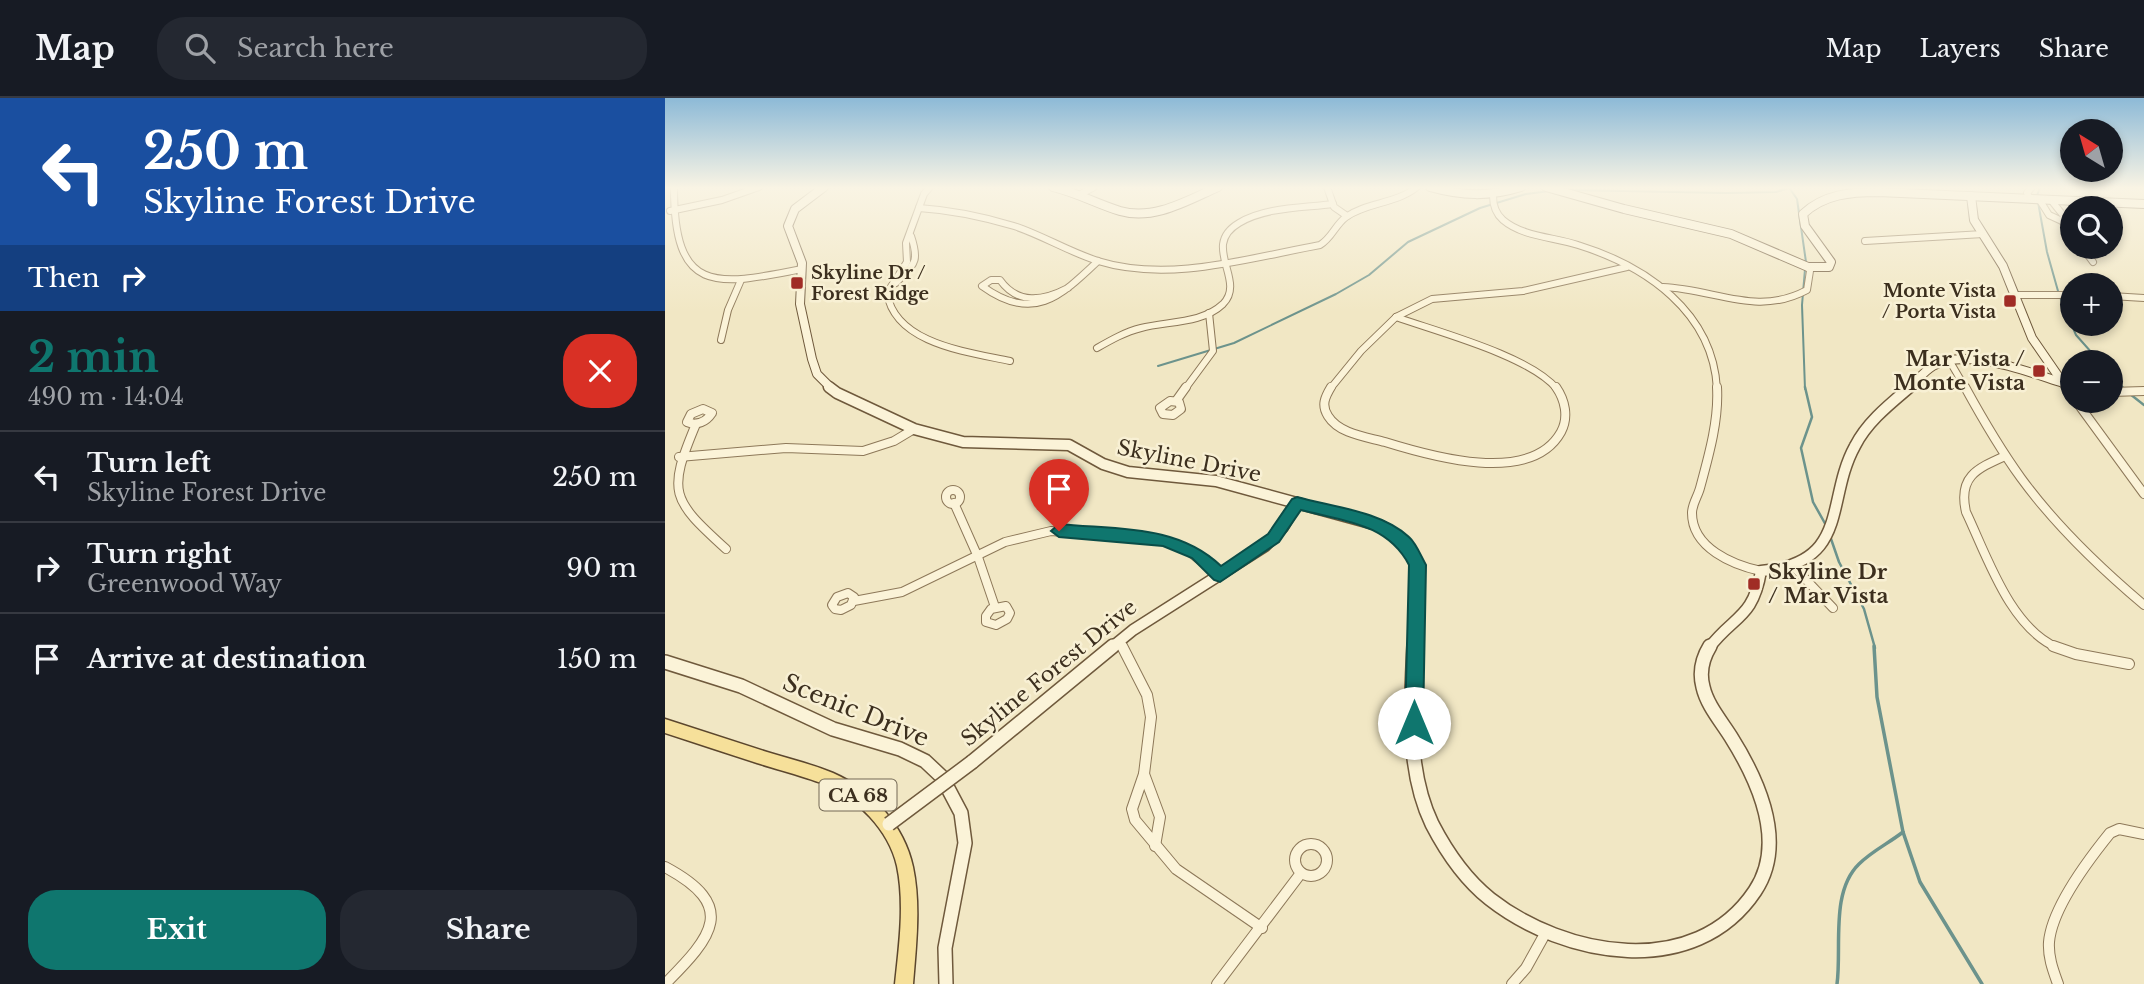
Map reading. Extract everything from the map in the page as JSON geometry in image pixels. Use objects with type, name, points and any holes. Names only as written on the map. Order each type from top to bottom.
[{"type":"main road","name":"CA 68","points":[[665,726],[830,779],[863,799],[889,824],[904,863],[907,906],[904,984]]},
{"type":"street","name":"Skyline Drive","points":[[788,228],[799,253],[802,269],[800,304],[817,374],[837,393],[914,429],[963,442],[1069,445],[1103,464],[1128,472],[1216,481],[1382,526],[1399,537],[1411,549],[1419,576],[1414,664],[1415,775],[1426,812],[1446,849],[1466,875],[1490,899],[1546,932],[1607,950],[1631,952],[1668,949],[1705,940],[1735,917],[1757,889],[1766,858],[1763,797],[1745,759],[1706,696],[1700,672],[1703,653],[1751,607],[1761,571]]},
{"type":"street","points":[[912,228],[916,262],[908,273],[888,290],[886,299],[889,308],[907,328],[946,345],[1010,361]]},
{"type":"street","points":[[1020,228],[1098,261],[1136,268],[1170,269],[1320,245],[1331,239],[1338,228]]},
{"type":"street","points":[[1097,348],[1135,330],[1209,313],[1221,306],[1231,294],[1221,246],[1231,228]]},
{"type":"street","points":[[1523,228],[1579,246],[1627,267],[1663,287],[1692,318],[1704,336],[1717,370],[1718,401],[1700,488],[1692,509],[1693,523],[1703,539],[1720,555],[1740,566],[1761,571],[1791,565],[1813,552],[1830,534],[1846,466],[1861,437],[1931,367],[1949,360],[1994,364],[2060,382]]},
{"type":"street","points":[[1709,228],[1731,234],[1808,267],[1824,269]]},
{"type":"street","points":[[1663,287],[1687,288],[1742,301],[1781,303],[1804,291],[1809,281],[1831,264],[1807,228]]},
{"type":"street","points":[[1980,228],[1999,258],[2032,338],[2060,374]]},
{"type":"street","points":[[1865,241],[1983,234]]},
{"type":"street","points":[[1068,288],[1051,298],[1037,300],[1006,289],[1000,280],[991,280],[982,286],[1018,303],[1034,306],[1053,301],[1068,288],[1098,261]]},
{"type":"street","points":[[1395,317],[1513,359],[1540,372],[1553,384],[1564,400],[1565,415],[1561,434],[1544,450],[1527,460],[1483,464],[1426,452],[1339,428],[1324,412],[1325,397],[1345,368],[1395,317],[1413,305],[1433,298],[1523,291],[1627,267]]},
{"type":"street","points":[[1808,267],[1809,281]]},
{"type":"street","points":[[685,270],[710,280],[741,280],[802,269]]},
{"type":"street","points":[[721,340],[728,310],[741,280]]},
{"type":"street","points":[[2015,295],[2060,295]]},
{"type":"street","points":[[2123,297],[2144,298]]},
{"type":"street","points":[[1177,401],[1213,351],[1209,313]]},
{"type":"street","points":[[1949,360],[2005,456],[2074,540],[2144,605]]},
{"type":"street","points":[[2123,392],[2144,391]]},
{"type":"street","points":[[2085,413],[2140,483],[2144,494]]},
{"type":"street","points":[[696,424],[678,457],[672,485],[677,501],[726,550]]},
{"type":"street","points":[[678,457],[782,448],[843,454],[866,452],[881,448],[914,429]]},
{"type":"street","points":[[2005,456],[1981,467],[1968,478],[1962,494],[1966,512],[2021,621],[2045,643],[2064,650],[2129,664]]},
{"type":"street","points":[[954,503],[978,557],[995,607]]},
{"type":"street","name":"Skyline Forest Drive","points":[[889,824],[972,762],[1119,641],[1220,576],[1273,538],[1297,503]]},
{"type":"street","points":[[854,601],[898,595],[1018,538],[1049,531],[1165,540],[1190,549],[1220,576]]},
{"type":"street","points":[[1791,565],[1833,608]]},
{"type":"street","points":[[1119,641],[1137,673],[1150,707],[1151,731],[1144,774],[1132,809],[1138,825],[1176,869],[1262,928]]},
{"type":"street","name":"Scenic Drive","points":[[665,663],[744,687],[836,730],[899,749],[935,770],[948,786],[960,809],[965,842],[960,876],[945,933],[943,958],[946,984]]},
{"type":"street","points":[[1144,774],[1160,817],[1156,846]]},
{"type":"street","points":[[2058,984],[2050,968],[2048,952],[2051,927],[2061,906],[2110,833],[2119,829],[2144,834]]},
{"type":"street","points":[[665,867],[698,884],[711,905],[706,938],[693,958],[665,984]]},
{"type":"street","points":[[1217,984],[1301,873]]},
{"type":"street","points":[[1512,984],[1525,968],[1546,932]]},
{"type":"waterway","points":[[1158,366],[1234,343],[1336,294],[1369,275],[1408,242],[1437,228]]},
{"type":"waterway","points":[[1801,228],[1806,262]]},
{"type":"waterway","points":[[2043,228],[2058,291]]},
{"type":"waterway","points":[[1805,269],[1802,305],[1805,389]]},
{"type":"waterway","points":[[2077,336],[2089,350]]},
{"type":"waterway","points":[[1805,387],[1812,417],[1801,448],[1813,502],[1827,527]]},
{"type":"waterway","points":[[2130,394],[2144,405]]},
{"type":"waterway","points":[[1830,536],[1839,562],[1864,609],[1875,648]]},
{"type":"waterway","points":[[1874,646],[1877,697],[1903,832]]},
{"type":"waterway","points":[[1837,984],[1839,921],[1844,890],[1850,876],[1864,859],[1903,832]]},
{"type":"waterway","points":[[1903,832],[1920,882],[1982,984]]},
{"type":"place","name":"Skyline Dr / Forest Ridge","points":[[797,283]]},
{"type":"place","name":"Monte Vista / Porta Vista","points":[[2010,301]]},
{"type":"place","name":"Mar Vista / Monte Vista","points":[[2039,371]]},
{"type":"place","name":"Skyline Dr / Mar Vista","points":[[1754,584]]},
{"type":"route","points":[[1059,531],[1165,540],[1182,545],[1197,554],[1220,576],[1265,546],[1283,527],[1297,503],[1331,510],[1382,526],[1411,549],[1419,576],[1414,723]]}]
